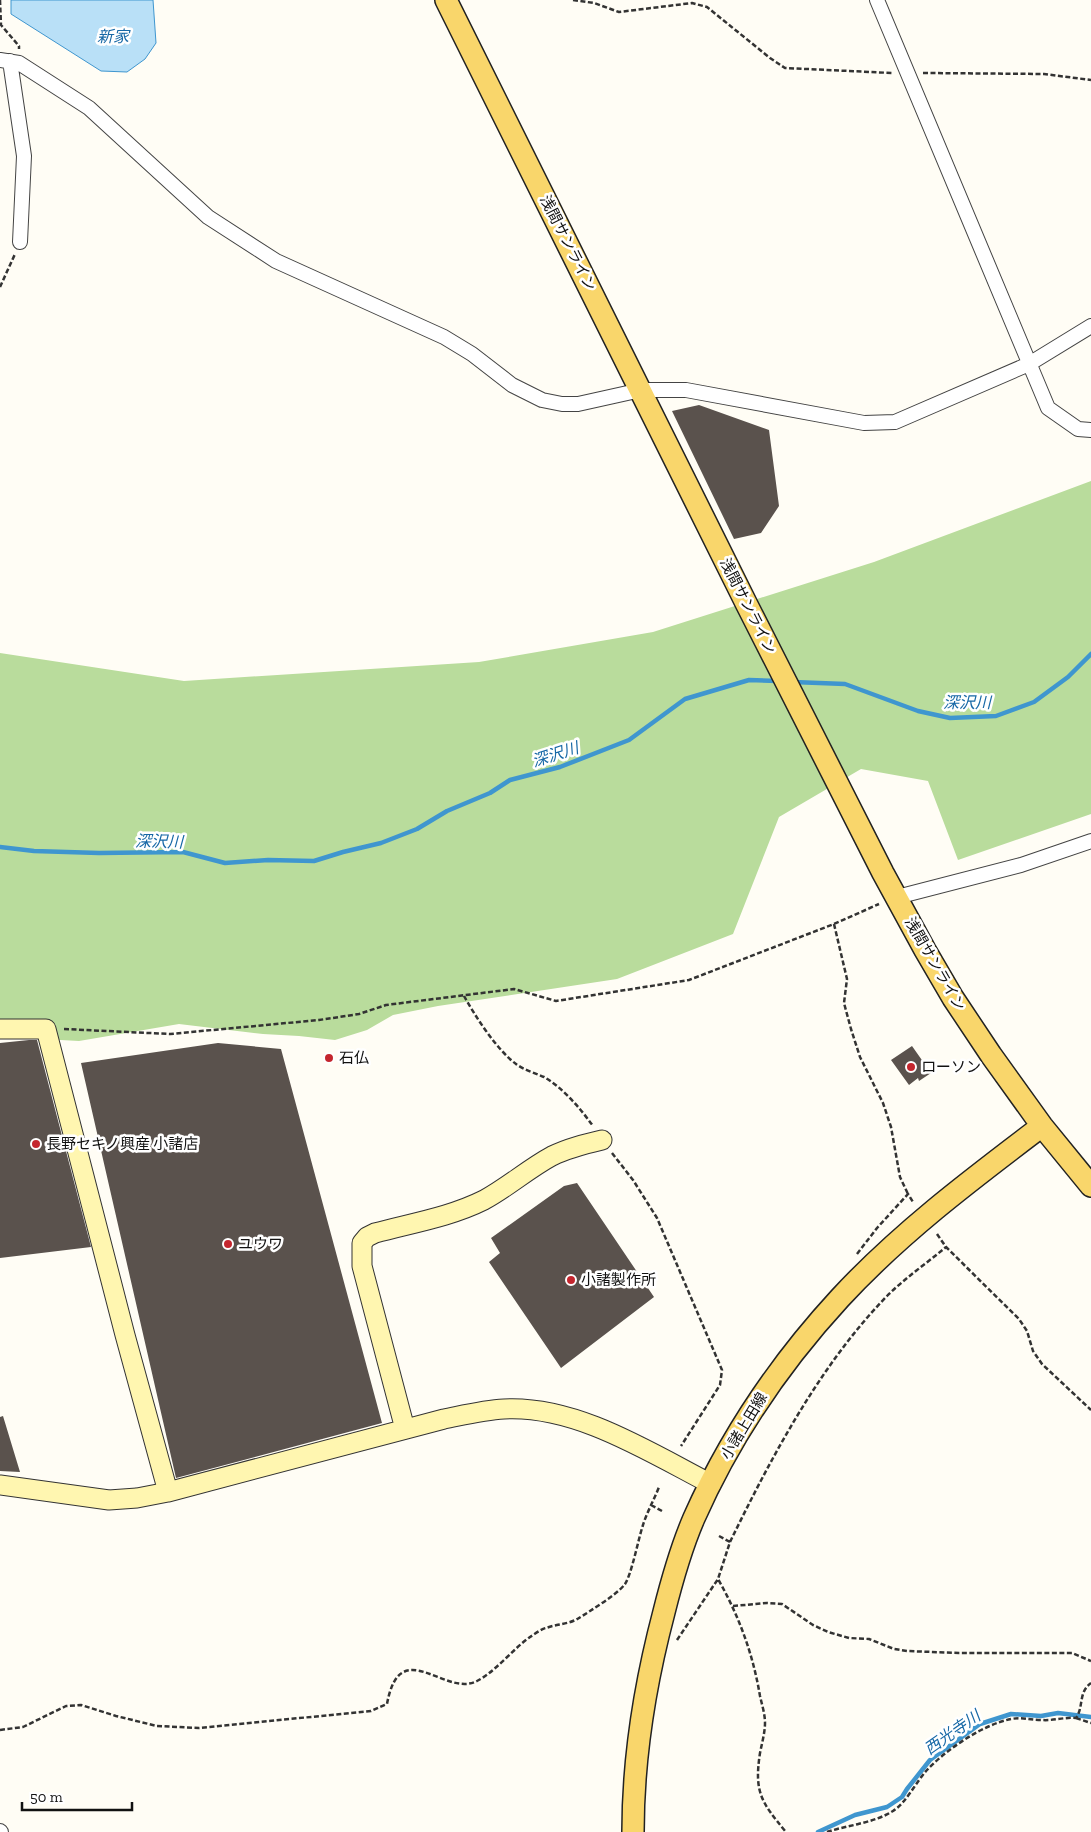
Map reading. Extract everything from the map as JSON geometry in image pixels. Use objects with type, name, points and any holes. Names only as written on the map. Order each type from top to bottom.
[{"type":"main road","name":"浅間サンライン","points":[[446,0],[747,605],[883,873],[954,998],[991,1055],[1042,1126],[1091,1186]]},
{"type":"main road","name":"小諸上田線","points":[[633,1832],[637,1744],[655,1649],[682,1551],[694,1518],[738,1432],[760,1397],[787,1360],[862,1275],[915,1226],[1042,1126]]},
{"type":"street","points":[[877,0],[1048,408],[1078,429],[1091,430]]},
{"type":"street","points":[[10,61],[24,156],[20,242]]},
{"type":"street","points":[[10,61],[89,108],[208,217],[276,261],[444,337],[472,354],[512,385],[527,394],[555,402],[578,404],[641,390],[686,390],[864,423],[895,422],[1029,364],[1091,326]]},
{"type":"street","points":[[897,897],[1021,865],[1091,841]]},
{"type":"street","points":[[0,1030],[46,1029],[125,1335],[168,1492]]},
{"type":"street","points":[[405,1429],[362,1266],[362,1243],[367,1237],[375,1233],[464,1209],[498,1192],[551,1157],[567,1149],[602,1140]]},
{"type":"street","points":[[0,1485],[109,1500],[137,1498],[168,1492],[405,1429],[477,1412],[506,1409],[553,1413],[580,1420],[610,1432],[711,1484]]},
{"type":"path","points":[[0,0],[1,25],[19,46],[10,61]]},
{"type":"path","points":[[573,0],[594,3],[619,12],[692,3],[707,7],[785,68],[876,74],[1044,74],[1091,80]]},
{"type":"path","points":[[0,287],[20,242]]},
{"type":"path","points":[[46,1029],[170,1034],[319,1020],[359,1014],[386,1005],[514,989],[556,1001],[689,980],[834,924],[897,897]]},
{"type":"path","points":[[834,924],[847,979],[844,1003],[851,1029],[860,1057],[883,1103],[891,1127],[900,1177],[913,1202]]},
{"type":"path","points":[[464,996],[497,1044],[516,1064],[546,1078],[570,1099],[633,1180],[657,1218],[722,1370],[720,1385],[681,1446]]},
{"type":"path","points":[[862,1275],[852,1261],[877,1228],[908,1194]]},
{"type":"path","points":[[937,1234],[946,1247],[1019,1319],[1027,1331],[1033,1351],[1042,1364],[1091,1410]]},
{"type":"path","points":[[655,1649],[669,1652],[718,1579],[730,1542],[782,1442],[851,1338],[888,1295],[946,1247]]},
{"type":"path","points":[[0,1730],[23,1727],[66,1706],[81,1705],[157,1726],[199,1728],[371,1711],[387,1704],[389,1691],[400,1674],[409,1670],[423,1671],[443,1679],[464,1684],[476,1682],[530,1637],[544,1628],[577,1620],[616,1592],[625,1583],[643,1525],[659,1487]]},
{"type":"path","points":[[651,1505],[662,1510]]},
{"type":"path","points":[[718,1536],[730,1542]]},
{"type":"path","points":[[718,1579],[733,1606],[749,1644],[758,1681],[765,1723],[757,1772],[757,1786],[768,1810],[786,1832]]},
{"type":"path","points":[[733,1606],[767,1603],[782,1604],[828,1632],[849,1638],[869,1639],[894,1649],[907,1651],[1072,1653],[1091,1661]]},
{"type":"path","points":[[1076,1718],[1080,1712],[1082,1693],[1091,1683]]},
{"type":"path","points":[[827,1832],[843,1826],[865,1822],[892,1812],[899,1807],[918,1780],[932,1765],[983,1728],[1010,1719],[1024,1718],[1043,1721],[1062,1717],[1076,1718],[1091,1723]]},
{"type":"green space","points":[[1091,481],[1091,814],[958,860],[928,781],[861,769],[779,817],[733,934],[617,979],[438,1006],[393,1015],[367,1030],[335,1040],[179,1024],[79,1041],[42,1039],[0,1028],[0,653],[184,681],[479,662],[653,632],[874,562]]},
{"type":"water","name":"新家","points":[[11,0],[153,0],[156,43],[145,59],[127,72],[101,71],[11,14]]},
{"type":"building","points":[[699,405],[769,430],[779,506],[761,533],[734,539],[672,411]]},
{"type":"building","name":"長野セキノ興産 小諸店","points":[[37,1040],[91,1247],[0,1258],[0,1043]]},
{"type":"building","name":"ユウワ","points":[[218,1043],[281,1049],[382,1423],[176,1478],[81,1063]]},
{"type":"building","name":"ローソン","points":[[912,1046],[931,1073],[919,1081],[918,1078],[909,1085],[891,1060]]},
{"type":"building","name":"小諸製作所","points":[[577,1183],[654,1297],[561,1368],[489,1262],[500,1253],[491,1238],[564,1186]]},
{"type":"building","points":[[3,1416],[20,1472],[0,1471],[0,1417]]},
{"type":"waterway","name":"深沢川","points":[[793,682],[845,684],[918,711],[950,718],[996,716],[1034,702],[1068,677],[1091,654]]},
{"type":"waterway","name":"深沢川","points":[[0,847],[34,851],[99,853],[183,852],[225,863],[268,860],[314,861],[381,843],[417,829],[447,811],[490,793],[510,780],[560,767],[629,740],[685,699],[749,680],[778,681]]},
{"type":"waterway","name":"西光寺川","points":[[818,1832],[855,1815],[887,1807],[902,1797],[930,1760],[980,1724],[1011,1714],[1041,1716],[1058,1713],[1091,1717]]},
{"type":"place","name":"石仏","points":[[329,1058]]},
{"type":"place","name":"ローソン","points":[[911,1067]]},
{"type":"place","name":"長野セキノ興産 小諸店","points":[[36,1144]]},
{"type":"place","name":"ユウワ","points":[[228,1244]]},
{"type":"place","name":"小諸製作所","points":[[571,1280]]}]
